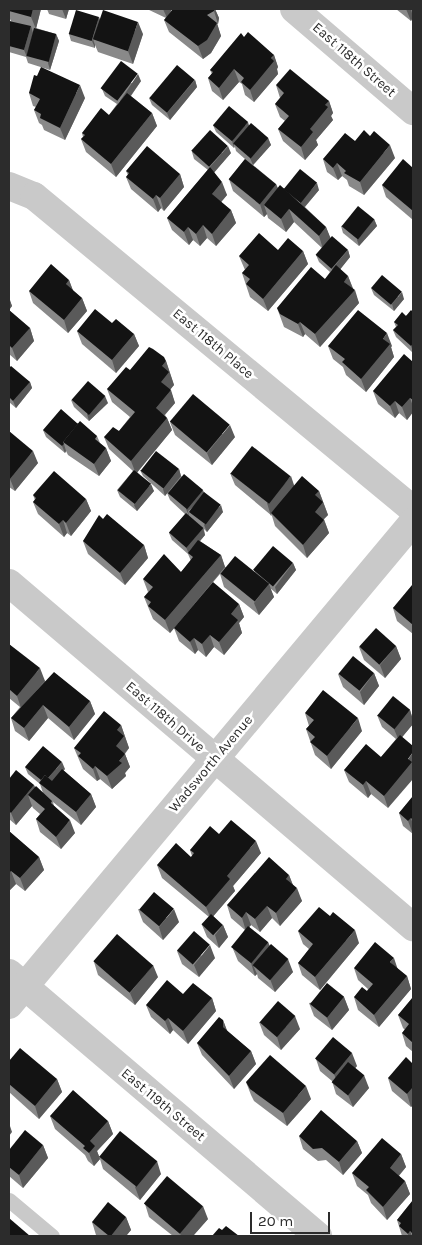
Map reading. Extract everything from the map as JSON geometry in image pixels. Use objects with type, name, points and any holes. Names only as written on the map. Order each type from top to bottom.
[{"type":"street","name":"East 118th Street","points":[[294,9],[413,111]]},
{"type":"street","name":"East 118th Place","points":[[9,186],[34,196],[413,510]]},
{"type":"street","name":"Wadsworth Avenue","points":[[14,988],[214,760],[413,522]]},
{"type":"street","name":"East 118th Drive","points":[[9,584],[413,927]]},
{"type":"street","name":"East 119th Street","points":[[14,988],[318,1236]]},
{"type":"lane","points":[[9,1200],[52,1236]]},
{"type":"building","points":[[9,9],[33,9],[31,17],[9,11]]},
{"type":"building","points":[[173,9],[214,9],[214,11],[207,15],[217,23],[207,40],[198,46],[164,20]]},
{"type":"building","points":[[76,10],[99,17],[92,41],[69,34]]},
{"type":"building","points":[[103,10],[138,22],[128,51],[93,39]]},
{"type":"building","points":[[9,21],[31,26],[24,50],[9,46]]},
{"type":"building","points":[[34,28],[56,34],[49,62],[26,56]]},
{"type":"building","points":[[248,32],[274,55],[271,58],[274,61],[250,90],[241,82],[244,78],[234,69],[219,88],[208,78],[213,72],[210,70],[241,33],[244,37]]},
{"type":"building","points":[[121,61],[138,74],[117,101],[101,88]]},
{"type":"building","points":[[177,65],[195,80],[167,113],[149,98]]},
{"type":"building","points":[[41,67],[80,85],[60,128],[40,118],[41,114],[34,110],[40,99],[29,93],[34,75],[37,76]]},
{"type":"building","points":[[290,69],[329,101],[325,105],[328,107],[310,129],[313,132],[301,147],[278,129],[289,116],[275,104],[284,93],[276,85]]},
{"type":"building","points":[[127,93],[152,113],[111,164],[81,139],[85,135],[82,133],[101,108],[109,115]]},
{"type":"building","points":[[229,106],[248,122],[232,141],[213,125]]},
{"type":"building","points":[[251,123],[268,138],[251,158],[233,143]]},
{"type":"building","points":[[210,130],[228,146],[209,167],[191,151]]},
{"type":"building","points":[[364,130],[370,136],[374,131],[390,145],[360,182],[344,173],[346,171],[337,163],[333,168],[323,159],[345,133],[355,141]]},
{"type":"building","points":[[147,146],[180,174],[160,198],[156,195],[153,199],[126,177],[129,173],[126,171]]},
{"type":"building","points":[[245,159],[276,184],[260,204],[229,179]]},
{"type":"building","points":[[403,159],[413,168],[413,211],[382,185]]},
{"type":"building","points":[[210,167],[222,182],[212,194],[231,210],[212,234],[203,225],[196,234],[188,227],[184,232],[167,218]]},
{"type":"building","points":[[300,169],[317,183],[301,203],[284,189]]},
{"type":"building","points":[[280,185],[326,227],[319,236],[289,209],[281,219],[264,205]]},
{"type":"building","points":[[358,206],[374,219],[358,239],[342,226]]},
{"type":"building","points":[[259,233],[278,250],[288,238],[303,251],[263,299],[246,284],[250,279],[242,273],[249,265],[239,256]]},
{"type":"building","points":[[332,236],[348,250],[331,269],[316,255]]},
{"type":"building","points":[[51,264],[69,280],[66,284],[82,298],[64,320],[29,291]]},
{"type":"building","points":[[336,265],[348,276],[344,282],[355,290],[315,334],[300,322],[298,324],[280,314],[277,308],[311,267],[325,279]]},
{"type":"building","points":[[382,275],[402,292],[391,305],[371,288]]},
{"type":"building","points":[[95,309],[112,323],[116,319],[134,334],[112,360],[77,331]]},
{"type":"building","points":[[9,310],[30,328],[12,348],[9,345]]},
{"type":"building","points":[[358,310],[387,333],[383,339],[390,344],[361,379],[342,362],[345,359],[328,346]]},
{"type":"building","points":[[411,310],[413,312],[413,344],[411,346],[393,330],[398,325],[394,322],[402,312],[406,316]]},
{"type":"building","points":[[149,347],[164,357],[166,361],[162,366],[169,372],[161,382],[171,390],[156,408],[167,418],[131,461],[104,437],[113,427],[119,431],[135,412],[107,389],[126,367],[130,370]]},
{"type":"building","points":[[404,354],[413,362],[413,400],[410,398],[402,407],[395,401],[390,406],[373,391]]},
{"type":"building","points":[[11,366],[30,382],[13,401],[9,397],[9,368]]},
{"type":"building","points":[[88,381],[105,396],[89,415],[72,400]]},
{"type":"building","points":[[193,394],[230,425],[207,452],[170,422]]},
{"type":"building","points":[[61,409],[78,424],[63,442],[62,446],[43,430]]},
{"type":"building","points":[[80,421],[97,436],[95,439],[106,448],[94,464],[63,442]]},
{"type":"building","points":[[9,431],[33,451],[10,479],[9,478]]},
{"type":"building","points":[[252,446],[291,476],[269,504],[230,474]]},
{"type":"building","points":[[156,451],[179,469],[163,489],[141,471]]},
{"type":"building","points":[[134,470],[151,484],[135,504],[118,490]]},
{"type":"building","points":[[54,471],[86,499],[66,523],[63,520],[59,524],[33,502],[36,498],[33,495]]},
{"type":"building","points":[[184,474],[203,490],[187,509],[168,493]]},
{"type":"building","points":[[302,476],[319,491],[315,495],[323,502],[315,512],[324,520],[303,545],[271,513]]},
{"type":"building","points":[[204,492],[221,505],[206,525],[189,512]]},
{"type":"building","points":[[186,513],[203,528],[186,548],[169,533]]},
{"type":"building","points":[[107,514],[144,545],[120,573],[83,541],[99,515],[103,519]]},
{"type":"building","points":[[198,540],[221,555],[165,620],[148,606],[151,602],[144,597],[153,587],[143,579],[164,554],[181,572],[193,557],[188,553]]},
{"type":"building","points":[[273,546],[293,563],[273,586],[253,570]]},
{"type":"building","points":[[235,556],[269,584],[255,602],[221,574]]},
{"type":"building","points":[[213,582],[239,604],[231,614],[238,620],[219,642],[210,635],[202,644],[194,638],[190,642],[174,628]]},
{"type":"building","points":[[413,584],[413,625],[393,608]]},
{"type":"building","points":[[376,628],[396,646],[379,665],[359,647]]},
{"type":"building","points":[[9,644],[40,668],[17,696],[9,689]]},
{"type":"building","points":[[353,656],[374,673],[360,691],[339,674]]},
{"type":"building","points":[[54,672],[90,701],[69,727],[43,705],[24,728],[11,718]]},
{"type":"building","points":[[323,690],[358,718],[327,756],[310,742],[315,737],[306,729],[314,720],[305,713]]},
{"type":"building","points":[[393,696],[410,710],[394,729],[377,715]]},
{"type":"building","points":[[104,711],[121,725],[117,730],[124,736],[116,746],[125,754],[119,761],[122,763],[107,776],[95,766],[93,769],[78,756],[81,753],[74,748]]},
{"type":"building","points":[[400,735],[413,746],[413,752],[408,759],[412,762],[384,796],[366,781],[363,785],[344,770],[366,744],[381,757]]},
{"type":"building","points":[[43,746],[62,762],[48,778],[45,775],[41,780],[25,767]]},
{"type":"building","points":[[62,769],[91,794],[76,812],[39,783],[45,775],[52,781]]},
{"type":"building","points":[[16,770],[34,785],[11,813],[9,811],[9,779]]},
{"type":"building","points":[[36,786],[70,820],[56,837],[36,819],[45,809],[28,795]]},
{"type":"building","points":[[413,796],[413,820],[411,818],[408,821],[399,813]]},
{"type":"building","points":[[231,820],[256,841],[227,876],[230,879],[206,907],[157,865],[176,843],[191,857],[194,853],[190,850],[210,826],[219,834]]},
{"type":"building","points":[[9,831],[39,857],[20,878],[11,871],[9,873]]},
{"type":"building","points":[[269,857],[289,875],[286,879],[297,888],[276,913],[267,906],[255,919],[246,912],[242,918],[227,905]]},
{"type":"building","points":[[154,892],[174,909],[159,926],[139,910]]},
{"type":"building","points":[[319,907],[330,916],[333,912],[355,930],[315,977],[298,963],[313,944],[298,931]]},
{"type":"building","points":[[211,914],[223,925],[213,935],[201,924]]},
{"type":"building","points":[[248,926],[268,942],[251,963],[231,947]]},
{"type":"building","points":[[194,931],[210,945],[193,964],[177,951]]},
{"type":"building","points":[[117,934],[153,965],[130,993],[93,961]]},
{"type":"building","points":[[375,942],[394,958],[390,962],[407,976],[374,1015],[354,997],[362,987],[367,991],[373,984],[354,968]]},
{"type":"building","points":[[271,944],[288,959],[270,980],[253,965]]},
{"type":"building","points":[[167,980],[183,994],[193,983],[212,998],[183,1031],[168,1018],[165,1021],[146,1005]]},
{"type":"building","points":[[327,983],[344,997],[327,1018],[310,1004]]},
{"type":"building","points":[[413,997],[413,1043],[402,1033],[409,1024],[398,1015]]},
{"type":"building","points":[[278,1001],[295,1016],[277,1037],[260,1022]]},
{"type":"building","points":[[219,1017],[223,1020],[223,1027],[251,1051],[229,1076],[197,1043]]},
{"type":"building","points":[[333,1037],[352,1053],[334,1075],[315,1058]]},
{"type":"building","points":[[20,1048],[57,1079],[35,1106],[9,1084],[9,1061]]},
{"type":"building","points":[[270,1055],[306,1086],[283,1113],[250,1089],[246,1082]]},
{"type":"building","points":[[406,1057],[413,1064],[413,1087],[407,1094],[388,1078]]},
{"type":"building","points":[[348,1062],[364,1075],[348,1095],[332,1082]]},
{"type":"building","points":[[73,1090],[108,1121],[90,1141],[95,1146],[89,1153],[83,1148],[85,1146],[50,1116]]},
{"type":"building","points":[[321,1110],[357,1141],[339,1162],[322,1148],[313,1149],[299,1136]]},
{"type":"building","points":[[25,1130],[43,1145],[19,1175],[9,1167],[9,1150]]},
{"type":"building","points":[[120,1131],[157,1161],[137,1187],[99,1157]]},
{"type":"building","points":[[382,1138],[401,1154],[390,1168],[405,1181],[383,1207],[366,1190],[369,1187],[352,1173]]},
{"type":"building","points":[[167,1176],[203,1206],[180,1234],[144,1204]]},
{"type":"building","points":[[413,1200],[413,1234],[410,1231],[408,1234],[399,1226],[401,1223],[397,1220]]},
{"type":"building","points":[[108,1202],[126,1217],[111,1236],[92,1222]]},
{"type":"building","points":[[9,1218],[30,1236],[9,1236]]},
{"type":"building","points":[[226,1226],[239,1236],[212,1236],[219,1228],[222,1230]]}]
